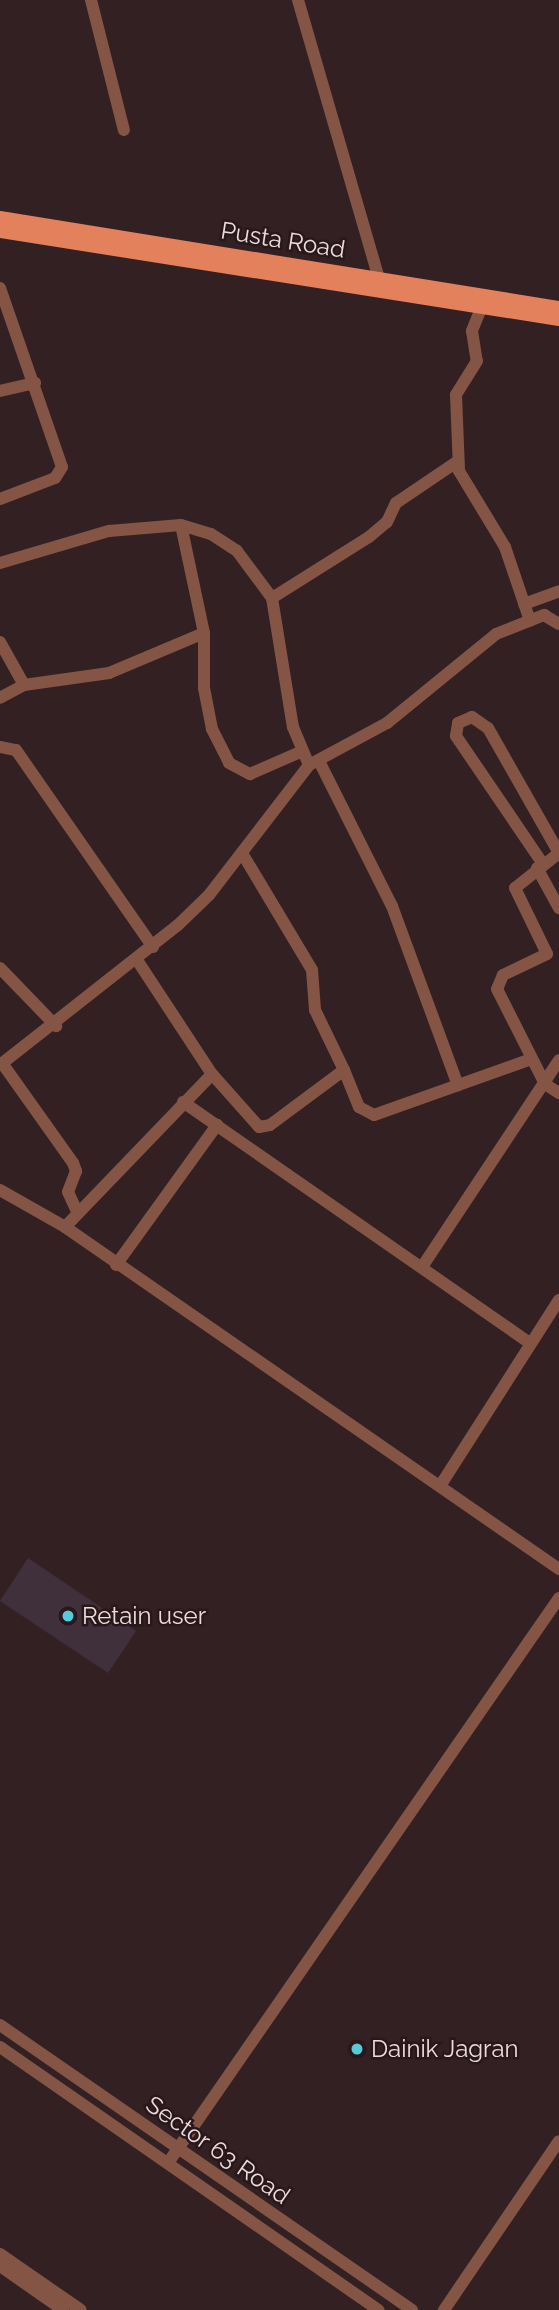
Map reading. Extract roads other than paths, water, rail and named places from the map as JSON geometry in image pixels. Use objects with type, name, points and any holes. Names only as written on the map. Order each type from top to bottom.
[{"type":"main road","name":"Pusta Road","points":[[0,218],[559,318]]},
{"type":"main road","name":"Pusta Road","points":[[0,231],[559,308]]},
{"type":"street","points":[[91,0],[124,130]]},
{"type":"street","points":[[298,0],[381,285]]},
{"type":"street","points":[[0,288],[35,383],[62,470],[55,478],[0,499]]},
{"type":"street","points":[[482,306],[472,331],[477,361],[456,395],[458,461],[464,484],[505,547],[530,621]]},
{"type":"street","points":[[0,391],[35,383]]},
{"type":"street","points":[[272,598],[369,537],[387,522],[396,503],[458,461]]},
{"type":"street","points":[[181,524],[204,633],[204,688],[212,729],[229,763],[250,774],[300,752]]},
{"type":"street","points":[[0,563],[70,538],[181,524],[211,534],[237,551],[272,598],[300,752],[314,763],[392,906],[458,1085]]},
{"type":"street","points":[[524,604],[559,591]]},
{"type":"street","points":[[78,1213],[68,1192],[76,1171],[73,1163],[1,1064],[56,1026],[153,947],[209,895],[314,763],[387,723],[478,644],[544,615],[559,624]]},
{"type":"street","points":[[0,698],[24,685],[109,673],[204,633]]},
{"type":"street","points":[[0,642],[24,685]]},
{"type":"street","points":[[559,908],[540,866],[456,736],[458,723],[472,717],[488,728],[559,853],[540,866],[515,888],[547,954],[503,975],[497,989],[545,1084],[559,1093]]},
{"type":"street","points":[[0,747],[16,750],[153,947]]},
{"type":"street","points":[[242,853],[312,970],[315,1010],[359,1107],[374,1115],[531,1059]]},
{"type":"street","points":[[137,960],[212,1074],[260,1127],[270,1125],[344,1070]]},
{"type":"street","points":[[0,968],[56,1026]]},
{"type":"street","points":[[422,1267],[559,1060]]},
{"type":"street","points":[[65,1227],[212,1074]]},
{"type":"street","points":[[183,1102],[530,1343]]},
{"type":"street","points":[[116,1265],[216,1125]]},
{"type":"street","points":[[0,1190],[65,1227],[116,1265],[559,1569]]},
{"type":"street","points":[[440,1486],[559,1300]]},
{"type":"street","points":[[168,2164],[559,1598]]},
{"type":"street","name":"Sector 63 Road","points":[[0,2025],[412,2310]]},
{"type":"street","name":"Sector 63 Road","points":[[0,2048],[379,2310]]},
{"type":"street","points":[[444,2310],[559,2141]]},
{"type":"street","points":[[0,2253],[81,2310]]},
{"type":"street","points":[[0,2266],[63,2310]]},
{"type":"place","name":"Retain user","points":[[68,1616]]},
{"type":"place","name":"Dainik Jagran","points":[[357,2049]]}]
